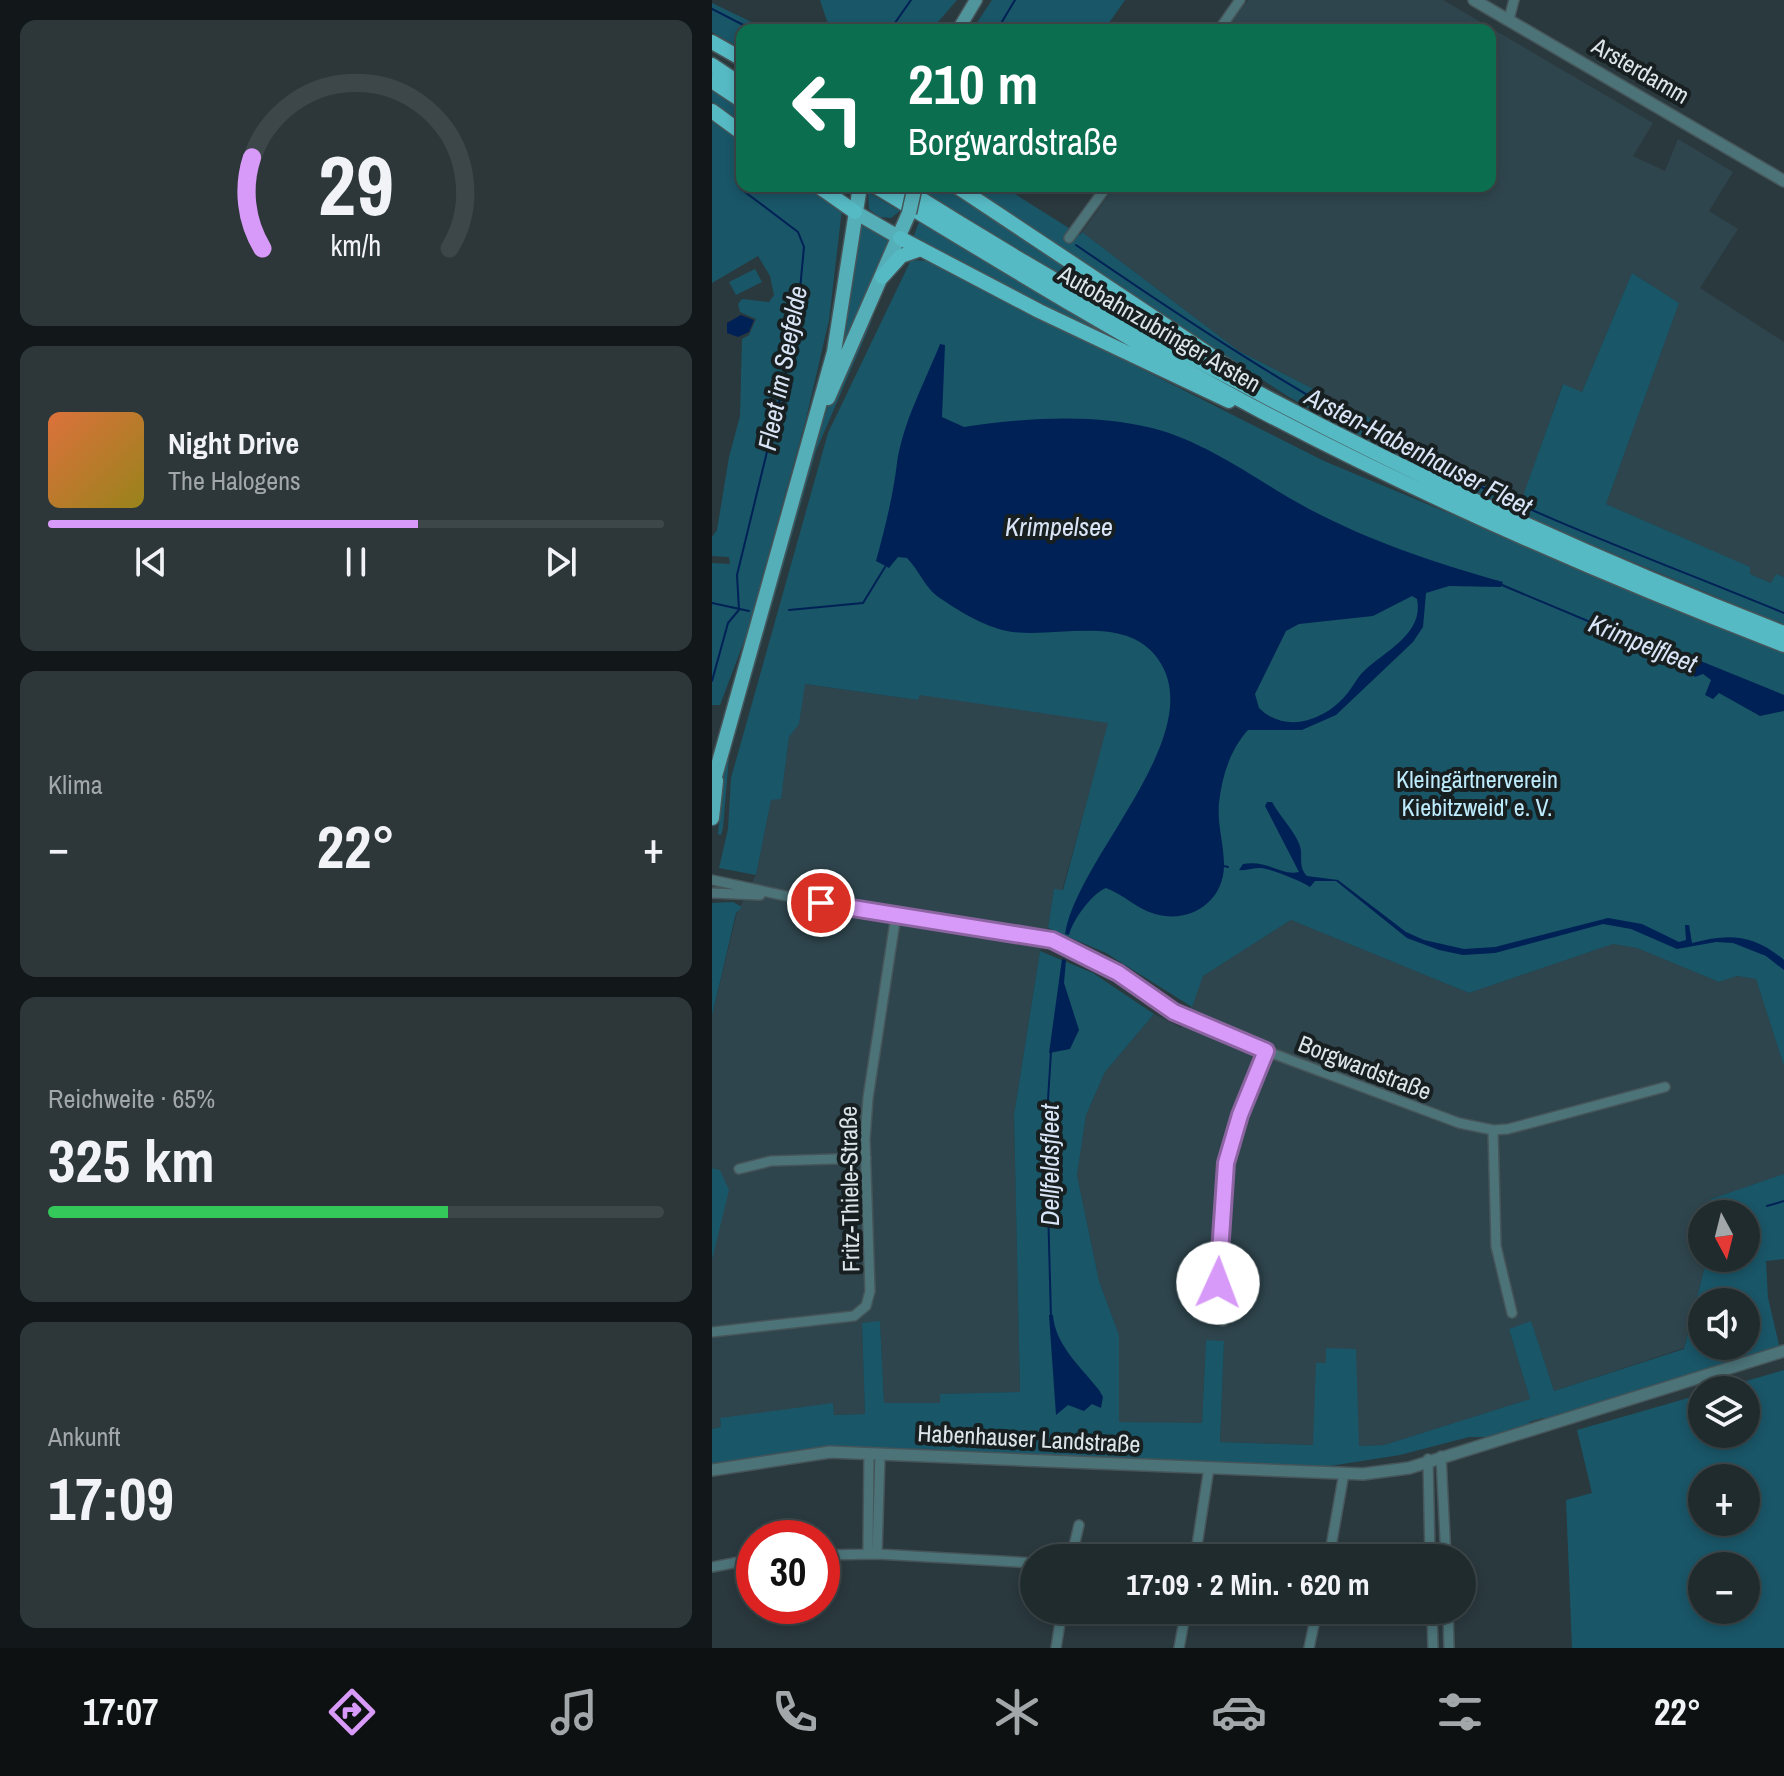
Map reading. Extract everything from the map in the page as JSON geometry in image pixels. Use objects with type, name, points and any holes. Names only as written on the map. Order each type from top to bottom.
[{"type":"highway","points":[[712,42],[736,56]]},
{"type":"highway","points":[[712,65],[736,81]]},
{"type":"highway","points":[[712,81],[736,97]]},
{"type":"highway","points":[[712,111],[736,129]]},
{"type":"highway","points":[[827,192],[855,212]]},
{"type":"highway","name":"Autobahnzubringer Arsten","points":[[874,192],[1122,333],[1477,518],[1664,599],[1784,645]]},
{"type":"highway","name":"Autobahnzubringer Arsten","points":[[910,192],[1264,405],[1527,527],[1784,633]]},
{"type":"highway","points":[[965,192],[1243,376],[1264,405]]},
{"type":"highway","points":[[900,238],[1210,394],[1264,405]]},
{"type":"highway","points":[[880,283],[894,260],[921,249]]},
{"type":"main road","points":[[961,24],[976,0]]},
{"type":"main road","points":[[957,24],[965,17]]},
{"type":"main road","points":[[712,818],[714,780],[834,352],[855,212],[863,192]]},
{"type":"main road","points":[[894,260],[913,192]]},
{"type":"main road","points":[[855,212],[900,238]]},
{"type":"main road","points":[[875,224],[905,218]]},
{"type":"main road","points":[[817,420],[843,370],[880,283]]},
{"type":"street","points":[[1223,24],[1240,0]]},
{"type":"street","name":"Arsterdamm","points":[[1474,0],[1784,181]]},
{"type":"street","points":[[1509,19],[1514,0]]},
{"type":"street","points":[[1069,238],[1103,192]]},
{"type":"street","name":"Borgwardstraße","points":[[712,880],[896,915],[1054,940],[1076,950],[1174,1012],[1415,1108],[1493,1130],[1546,1121],[1637,1092],[1665,1087]]},
{"type":"street","name":"Borgwardstraße","points":[[712,893],[788,896]]},
{"type":"street","name":"Fritz-Thiele-Straße","points":[[712,1332],[854,1316],[866,1306],[870,1291],[866,1158],[868,1098],[896,915]]},
{"type":"street","points":[[1223,1321],[1218,1292],[1226,1163],[1240,1115],[1266,1051]]},
{"type":"street","points":[[1493,1130],[1496,1246],[1512,1313]]},
{"type":"street","points":[[739,1169],[771,1161],[866,1158]]},
{"type":"street","name":"Habenhauser Landstraße","points":[[712,1470],[810,1454],[874,1453],[1344,1473],[1409,1468],[1428,1459],[1784,1351]]},
{"type":"street","points":[[873,1554],[874,1453]]},
{"type":"street","points":[[1441,1456],[1445,1544]]},
{"type":"street","points":[[1428,1459],[1430,1544]]},
{"type":"street","points":[[1197,1544],[1209,1468]]},
{"type":"street","points":[[1331,1544],[1344,1473]]},
{"type":"street","points":[[1074,1544],[1079,1525]]},
{"type":"street","points":[[840,1555],[1020,1562]]},
{"type":"street","points":[[712,1567],[736,1562]]},
{"type":"street","points":[[1056,1648],[1060,1624]]},
{"type":"street","points":[[1179,1648],[1183,1624]]},
{"type":"street","points":[[1309,1648],[1314,1624]]},
{"type":"street","points":[[1432,1624],[1433,1648]]},
{"type":"street","points":[[1448,1624],[1449,1648]]},
{"type":"shaded area","points":[[1248,0],[1443,0],[1484,24],[1230,24]]},
{"type":"shaded area","points":[[1496,31],[1653,123],[1633,156],[1665,171],[1678,139],[1733,172],[1709,211],[1738,229],[1700,288],[1784,342],[1784,577],[1776,574],[1772,583],[1750,574],[1749,567],[1606,504],[1679,303],[1632,273],[1582,392],[1562,385],[1524,496],[1239,351],[1082,232],[1111,192],[1496,192]]},
{"type":"shaded area","points":[[804,684],[918,700],[919,694],[1109,723],[1062,890],[1054,890],[1048,928],[1040,951],[1014,1115],[1020,1392],[941,1394],[940,1403],[884,1403],[880,1322],[862,1323],[865,1414],[834,1415],[833,1404],[720,1419],[721,1427],[712,1429],[712,1260],[720,1170],[712,1168],[712,1016],[737,913],[756,875],[771,800],[781,798],[789,737],[799,723]]},
{"type":"shaded area","points":[[1291,920],[1469,993],[1613,944],[1637,948],[1719,982],[1737,976],[1756,979],[1784,1066],[1784,1174],[1711,1200],[1688,1200],[1688,1272],[1703,1272],[1699,1288],[1688,1288],[1688,1332],[1684,1348],[1554,1391],[1531,1322],[1509,1329],[1530,1399],[1384,1445],[1358,1446],[1220,1442],[1224,1342],[1206,1340],[1202,1424],[1119,1422],[1119,1335],[1099,1281],[1077,1175],[1086,1115],[1105,1072],[1154,1014],[1182,1028],[1203,976]]},
{"type":"green space","points":[[820,0],[957,0],[936,24],[828,24]]},
{"type":"green space","points":[[992,0],[1125,0],[1108,24],[976,24]]},
{"type":"green space","points":[[712,3],[756,24],[736,24],[736,46],[712,32]]},
{"type":"green space","points":[[712,87],[736,103],[736,120],[712,102]]},
{"type":"green space","points":[[712,117],[736,135],[736,192],[817,192],[842,209],[829,320],[806,419],[746,636],[720,705],[712,705],[712,563],[730,564],[729,557],[712,556],[712,537],[717,530],[729,457],[740,416],[742,339],[749,335],[756,319],[740,312],[738,304],[742,299],[769,302],[774,295],[770,276],[758,256],[712,283]]},
{"type":"green space","points":[[868,192],[900,211],[891,218],[879,217],[869,209]]},
{"type":"green space","points":[[927,192],[954,192],[1180,342],[1178,345],[926,196]]},
{"type":"green space","points":[[974,192],[1012,192],[1080,235],[1082,232],[1239,351],[1523,496],[1563,384],[1582,392],[1632,273],[1679,303],[1606,504],[1750,567],[1750,574],[1771,583],[1776,574],[1784,577],[1784,625],[1518,514],[1397,457],[1289,397]]},
{"type":"green space","points":[[858,218],[894,239],[837,361]]},
{"type":"green space","points":[[920,220],[1161,362],[1159,367],[912,240]]},
{"type":"green space","name":"Kleingärtnerverein Kiebitzweid' e. V.","points":[[911,260],[927,261],[1324,461],[1784,653],[1784,1066],[1756,979],[1737,976],[1719,982],[1637,948],[1613,944],[1469,993],[1291,920],[1203,976],[1192,1007],[1106,953],[1048,928],[1054,889],[1063,890],[1108,723],[920,695],[918,700],[805,684],[799,724],[789,737],[781,799],[771,800],[756,875],[719,868],[728,829],[731,778],[828,433]]},
{"type":"green space","points":[[755,269],[762,282],[736,295],[729,282]]},
{"type":"green space","points":[[874,316],[816,451],[729,757],[721,835],[718,834],[725,765],[821,420]]},
{"type":"green space","points":[[733,902],[742,907],[736,913],[712,1016],[712,903]]},
{"type":"green space","points":[[1040,951],[1093,973],[1154,1014],[1105,1072],[1086,1115],[1077,1175],[1099,1281],[1119,1335],[1119,1422],[1202,1423],[1206,1340],[1224,1341],[1220,1442],[1313,1445],[1316,1363],[1326,1363],[1326,1348],[1356,1349],[1359,1446],[1384,1445],[1530,1399],[1509,1329],[1531,1321],[1554,1391],[1684,1349],[1688,1333],[1688,1360],[1744,1360],[1544,1421],[1543,1418],[1529,1422],[1530,1425],[1492,1437],[1469,1437],[1400,1455],[1317,1468],[841,1448],[811,1449],[712,1465],[712,1429],[721,1427],[720,1418],[833,1403],[834,1415],[865,1414],[862,1323],[880,1321],[884,1403],[940,1403],[940,1394],[1020,1392],[1014,1115]]},
{"type":"green space","points":[[712,1168],[720,1170],[729,1190],[712,1260]]},
{"type":"green space","points":[[1784,1174],[1784,1259],[1766,1261],[1768,1298],[1780,1349],[1760,1355],[1760,1288],[1699,1288],[1703,1272],[1760,1272],[1760,1200],[1711,1199]]},
{"type":"green space","points":[[1784,1370],[1784,1648],[1572,1648],[1566,1500],[1592,1493],[1577,1430],[1688,1398],[1688,1448],[1760,1448],[1760,1377]]},
{"type":"water","points":[[741,315],[754,320],[749,332],[738,337],[727,333],[727,323]]},
{"type":"water","name":"Krimpelsee","points":[[940,344],[945,345],[942,417],[964,427],[1058,418],[1106,420],[1152,428],[1194,443],[1309,509],[1356,532],[1503,582],[1501,587],[1449,586],[1426,593],[1423,627],[1413,642],[1336,715],[1302,730],[1248,730],[1232,755],[1220,793],[1224,857],[1222,878],[1211,900],[1191,913],[1180,916],[1155,914],[1106,888],[1089,901],[1069,935],[1065,934],[1075,903],[1136,796],[1155,759],[1168,723],[1170,689],[1158,659],[1144,645],[1127,636],[1108,632],[1025,633],[998,629],[970,617],[937,596],[907,558],[898,557],[889,568],[876,561],[904,432]],"holes":[[[1412,596],[1417,599],[1415,622],[1402,640],[1365,670],[1346,695],[1327,712],[1292,722],[1280,721],[1259,708],[1255,694],[1286,631],[1299,624],[1373,616]]]},
{"type":"water","name":"Krimpelfleet","points":[[1676,651],[1784,695],[1784,711],[1760,716],[1719,693],[1713,699],[1705,695],[1711,680],[1703,674],[1695,677],[1675,655]]},
{"type":"water","points":[[1267,802],[1272,802],[1298,840],[1301,862],[1307,876],[1338,880],[1406,932],[1424,940],[1464,949],[1495,947],[1608,918],[1642,924],[1679,942],[1686,940],[1685,925],[1689,925],[1692,943],[1729,937],[1751,941],[1784,960],[1784,970],[1766,956],[1733,943],[1716,942],[1677,949],[1631,929],[1603,924],[1495,953],[1463,955],[1439,950],[1407,938],[1336,881],[1315,881],[1310,887],[1270,870],[1239,870],[1243,864],[1252,863],[1286,872],[1299,872],[1265,806]]},
{"type":"water","points":[[1062,959],[1066,960],[1064,983],[1079,1030],[1070,1049],[1049,1053]]},
{"type":"water","points":[[1049,1315],[1053,1315],[1064,1346],[1103,1397],[1101,1408],[1092,1404],[1084,1411],[1068,1405],[1056,1415]]},
{"type":"waterway","points":[[894,24],[911,0]]},
{"type":"waterway","points":[[1001,24],[1015,0]]},
{"type":"waterway","points":[[712,9],[741,24]]},
{"type":"waterway","name":"Fleet im Seefelde","points":[[739,610],[737,575],[797,321],[804,247],[798,232],[745,192]]},
{"type":"waterway","name":"Arsten-Habenhauser Fleet","points":[[1076,245],[1245,357],[1422,458],[1556,520],[1784,613]]},
{"type":"waterway","points":[[789,610],[863,603],[885,567]]},
{"type":"waterway","name":"Krimpelfleet","points":[[1502,585],[1626,637],[1675,653]]},
{"type":"waterway","points":[[712,603],[749,611]]},
{"type":"waterway","points":[[712,681],[728,623],[738,611]]},
{"type":"waterway","points":[[1224,866],[1228,867]]},
{"type":"waterway","name":"Dellfeldsfleet","points":[[1051,1052],[1046,1131],[1051,1318]]},
{"type":"waterway","points":[[1767,1206],[1784,1201]]},
{"type":"route","points":[[821,903],[1052,940],[1118,973],[1174,1012],[1266,1051],[1240,1115],[1226,1163],[1218,1283]]}]
